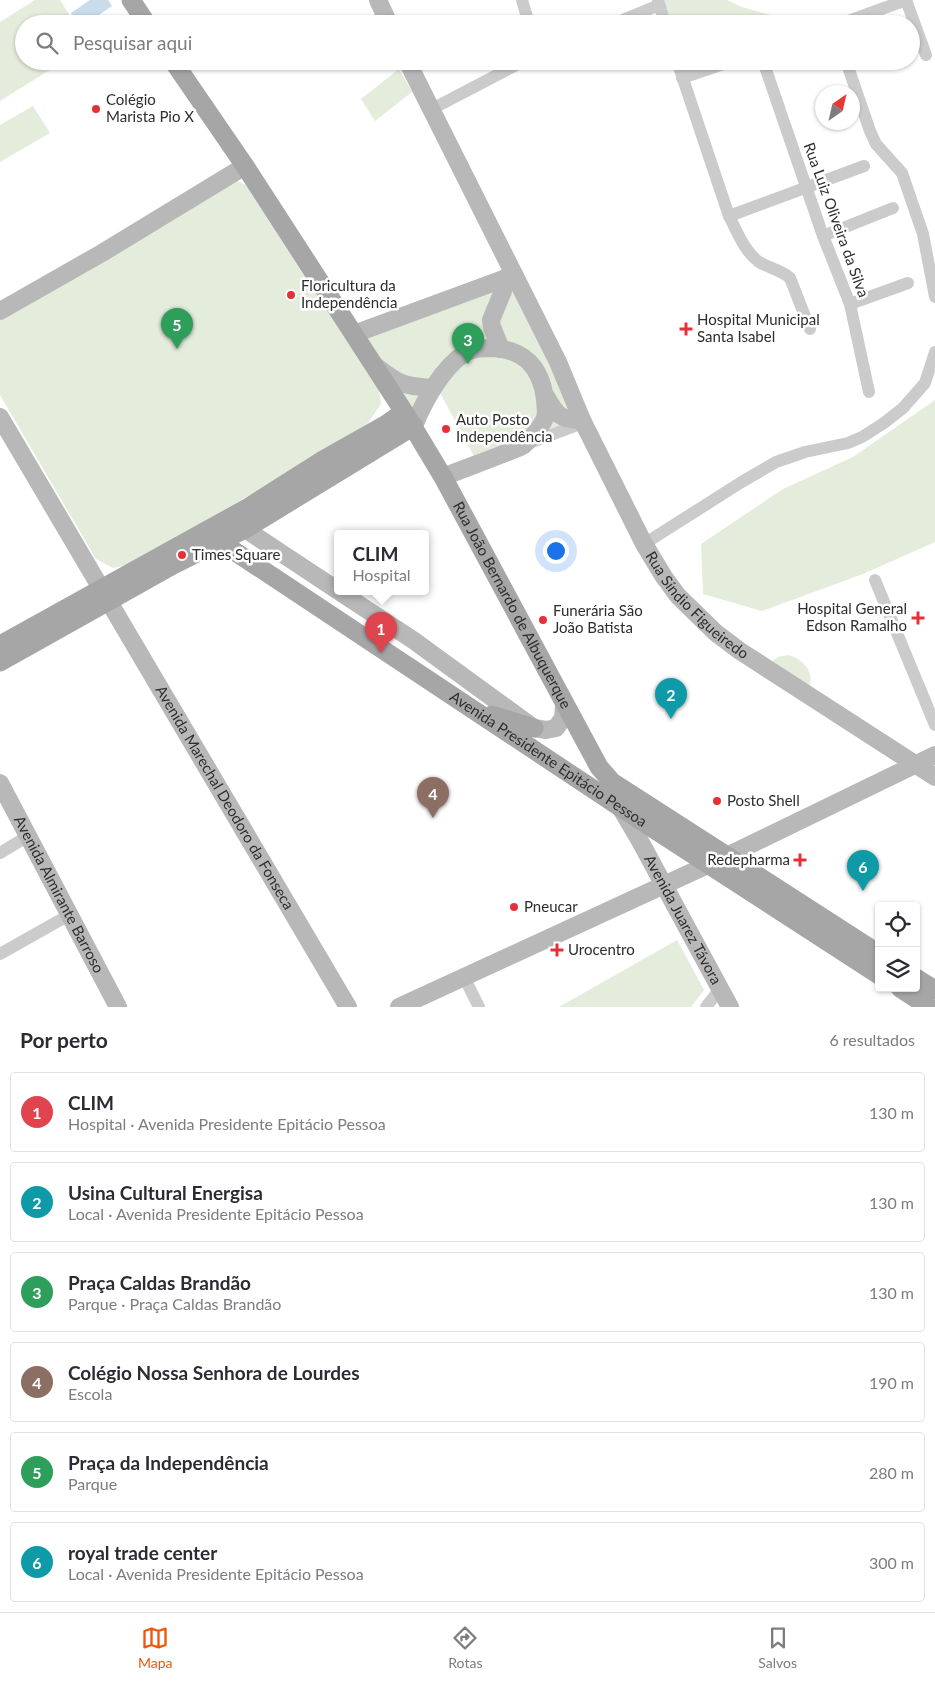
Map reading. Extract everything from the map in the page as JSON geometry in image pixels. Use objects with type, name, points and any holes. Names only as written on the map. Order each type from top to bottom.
[{"type":"main road","points":[[131,0],[141,15]]},
{"type":"main road","name":"Rua João Bernardo de Albuquerque","points":[[179,70],[242,162],[409,419],[443,477],[564,705],[599,767],[612,782]]},
{"type":"main road","points":[[0,645],[173,565],[245,528],[409,419]]},
{"type":"main road","points":[[0,662],[324,460],[385,425],[409,419]]},
{"type":"main road","name":"Avenida Presidente Epitácio Pessoa","points":[[219,541],[875,972]]},
{"type":"main road","points":[[472,709],[534,728]]},
{"type":"main road","name":"Avenida Presidente Epitácio Pessoa","points":[[612,782],[875,951]]},
{"type":"main road","points":[[920,981],[935,990]]},
{"type":"main road","points":[[906,992],[929,1007]]},
{"type":"street","points":[[378,0],[385,15]]},
{"type":"street","points":[[522,0],[526,15]]},
{"type":"street","points":[[865,15],[906,0],[911,15]]},
{"type":"street","points":[[632,15],[659,2],[663,15]]},
{"type":"street","points":[[920,38],[926,55]]},
{"type":"street","name":"Rua Síndio Figueiredo","points":[[411,70],[510,276],[560,367],[582,422],[663,582],[716,633],[740,652],[935,777]]},
{"type":"street","points":[[430,110],[507,70]]},
{"type":"street","points":[[680,70],[730,216],[741,240],[758,261],[790,278],[810,329]]},
{"type":"street","points":[[682,78],[706,70]]},
{"type":"street","name":"Rua Luiz Oliveira da Silva","points":[[765,70],[823,236],[850,304],[869,392]]},
{"type":"street","points":[[849,70],[876,144],[902,174],[923,234],[935,297]]},
{"type":"street","points":[[0,301],[242,162]]},
{"type":"street","points":[[0,310],[102,253],[242,162]]},
{"type":"street","points":[[730,216],[864,166]]},
{"type":"street","points":[[823,236],[893,208]]},
{"type":"street","points":[[354,334],[510,276]]},
{"type":"street","points":[[501,349],[491,320],[510,276]]},
{"type":"street","points":[[850,304],[908,283]]},
{"type":"street","points":[[409,419],[422,407],[433,388],[456,359],[477,348],[501,349],[521,354],[528,360],[552,408],[561,417],[582,422]]},
{"type":"street","points":[[644,544],[740,482],[776,462],[791,456],[848,443],[862,437],[884,423],[903,408],[925,383],[935,352]]},
{"type":"street","points":[[522,446],[544,420],[546,414],[540,382],[545,361],[560,367]]},
{"type":"street","points":[[376,366],[400,383],[433,388]]},
{"type":"street","name":"Avenida Marechal Deodoro da Fonseca","points":[[0,417],[348,1007]]},
{"type":"street","points":[[443,477],[582,422]]},
{"type":"street","name":"Avenida Presidente Epitácio Pessoa","points":[[245,528],[334,588]]},
{"type":"street","points":[[875,580],[935,724]]},
{"type":"street","name":"Avenida Presidente Epitácio Pessoa","points":[[345,595],[413,640],[534,728],[546,730],[556,728],[563,718],[564,705]]},
{"type":"street","points":[[399,1007],[727,856],[916,765],[935,754]]},
{"type":"street","name":"Avenida Almirante Barroso","points":[[0,783],[118,1007]]},
{"type":"street","name":"Avenida Juarez Távora","points":[[620,806],[730,1007]]},
{"type":"street","points":[[0,853],[28,836]]},
{"type":"street","points":[[0,954],[69,915]]},
{"type":"street","points":[[464,977],[478,1007]]},
{"type":"street","points":[[706,1007],[720,989]]},
{"type":"green space","points":[[35,0],[60,0],[69,15],[15,15],[15,70],[50,70],[0,101],[0,22]]},
{"type":"green space","points":[[664,0],[727,0],[742,7],[770,15],[668,15]]},
{"type":"green space","points":[[398,70],[400,70],[412,92],[375,121],[361,99]]},
{"type":"green space","points":[[33,106],[50,133],[0,162],[0,125]]},
{"type":"green space","points":[[237,181],[246,185],[378,383],[381,404],[368,423],[322,454],[127,565],[113,568],[96,559],[0,395],[0,314]]},
{"type":"green space","points":[[514,275],[582,420],[475,458],[439,391],[413,413],[363,337]]},
{"type":"green space","points":[[935,400],[935,542],[863,574],[762,611],[703,594],[701,544],[783,489],[853,457]]},
{"type":"green space","points":[[788,655],[798,659],[806,666],[810,676],[809,687],[771,662],[778,657]]},
{"type":"green space","points":[[677,940],[704,990],[691,1007],[559,1007]]},
{"type":"water","points":[[90,0],[108,0],[112,6],[99,15],[72,15],[71,13]]},
{"type":"place","name":"Colégio Marista Pio X","points":[[96,109]]},
{"type":"place","name":"Floricultura da Independência","points":[[291,295]]},
{"type":"place","name":"Hospital Municipal Santa Isabel","points":[[686,329]]},
{"type":"place","name":"Praça da Independência","points":[[177,349]]},
{"type":"place","name":"Praça Caldas Brandão","points":[[468,364]]},
{"type":"place","name":"Auto Posto Independência","points":[[446,429]]},
{"type":"place","name":"Times Square","points":[[182,555]]},
{"type":"place","name":"Hospital General Edson Ramalho","points":[[918,618]]},
{"type":"place","name":"Funerária São João Batista","points":[[543,620]]},
{"type":"place","name":"CLIM","points":[[381,653]]},
{"type":"place","name":"Usina Cultural Energisa","points":[[671,719]]},
{"type":"place","name":"Posto Shell","points":[[717,801]]},
{"type":"place","name":"Colégio Nossa Senhora de Lourdes","points":[[433,818]]},
{"type":"place","name":"Redepharma","points":[[800,860]]},
{"type":"place","name":"royal trade center","points":[[863,891]]},
{"type":"place","name":"Pneucar","points":[[514,907]]},
{"type":"place","name":"Urocentro","points":[[557,950]]}]
